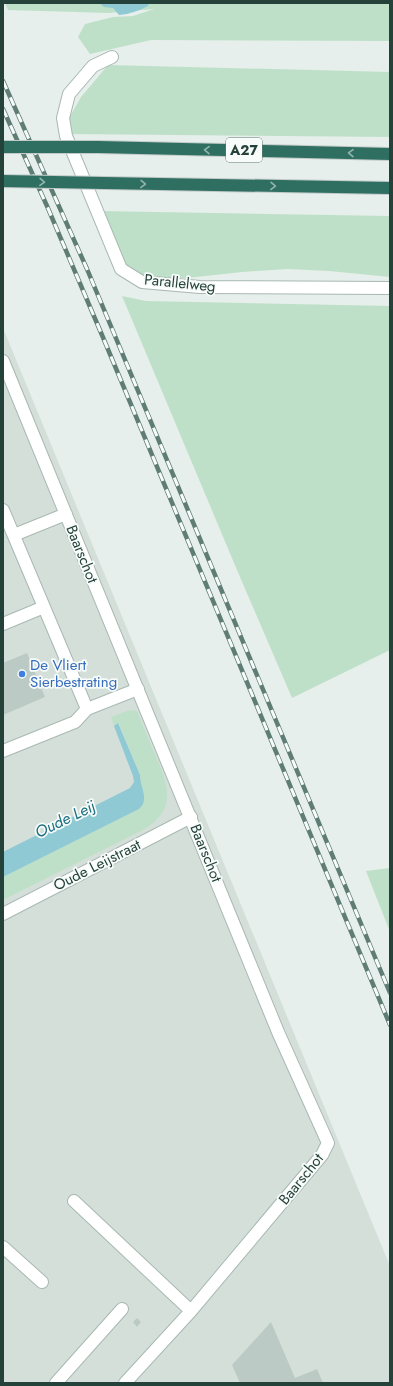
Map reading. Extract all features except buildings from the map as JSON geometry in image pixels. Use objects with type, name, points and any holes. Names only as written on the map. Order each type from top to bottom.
[{"type":"highway","name":"A27","points":[[3,147],[98,147],[390,154]]},
{"type":"highway","points":[[3,181],[390,188]]},
{"type":"street","name":"Parallelweg","points":[[112,56],[93,66],[69,94],[63,118],[66,136],[121,269],[142,282],[200,287],[390,288]]},
{"type":"street","name":"Baarschot","points":[[3,361],[278,1032],[328,1143],[322,1155],[190,1311],[124,1383]]},
{"type":"street","points":[[3,510],[87,709]]},
{"type":"street","points":[[14,535],[66,514]]},
{"type":"street","points":[[3,624],[44,607]]},
{"type":"street","points":[[3,751],[75,722],[87,709],[138,689]]},
{"type":"street","name":"Oude Leijstraat","points":[[3,914],[191,817]]},
{"type":"street","points":[[74,1201],[190,1311]]},
{"type":"street","points":[[3,1247],[42,1282]]},
{"type":"street","points":[[56,1383],[122,1309]]},
{"type":"shaded area","points":[[3,328],[390,1266],[390,1383],[3,1383]]},
{"type":"green space","points":[[5,3],[390,3],[390,41],[151,40],[90,54],[78,37],[85,24],[113,17],[133,16],[154,9],[108,13],[8,10]]},
{"type":"green space","points":[[108,65],[390,72],[390,137],[67,134],[64,127],[81,97]]},
{"type":"green space","points":[[99,211],[390,216],[390,277],[329,271],[287,269],[187,278],[128,277]]},
{"type":"green space","points":[[122,296],[146,301],[390,306],[390,650],[292,698]]},
{"type":"green space","points":[[130,710],[137,711],[163,774],[167,794],[163,812],[156,821],[145,829],[3,900],[3,877],[139,809],[142,806],[140,775],[119,724],[118,723],[114,726],[111,717]]},
{"type":"green space","points":[[390,868],[390,932],[366,871]]},
{"type":"water","points":[[99,3],[149,3],[148,6],[137,11],[119,15],[113,8],[104,7]]},
{"type":"water","points":[[118,723],[140,775],[144,793],[144,801],[142,805],[139,809],[3,877],[3,852],[130,788],[134,782],[133,776],[114,726]]},
{"type":"railway","points":[[3,81],[87,269],[390,993]]},
{"type":"railway","points":[[3,109],[47,206],[102,335],[390,1025]]},
{"type":"place","name":"De Vliert Sierbestrating","points":[[22,674]]},
{"type":"water label","name":"Oude Leij","points":[[65,819]]}]
